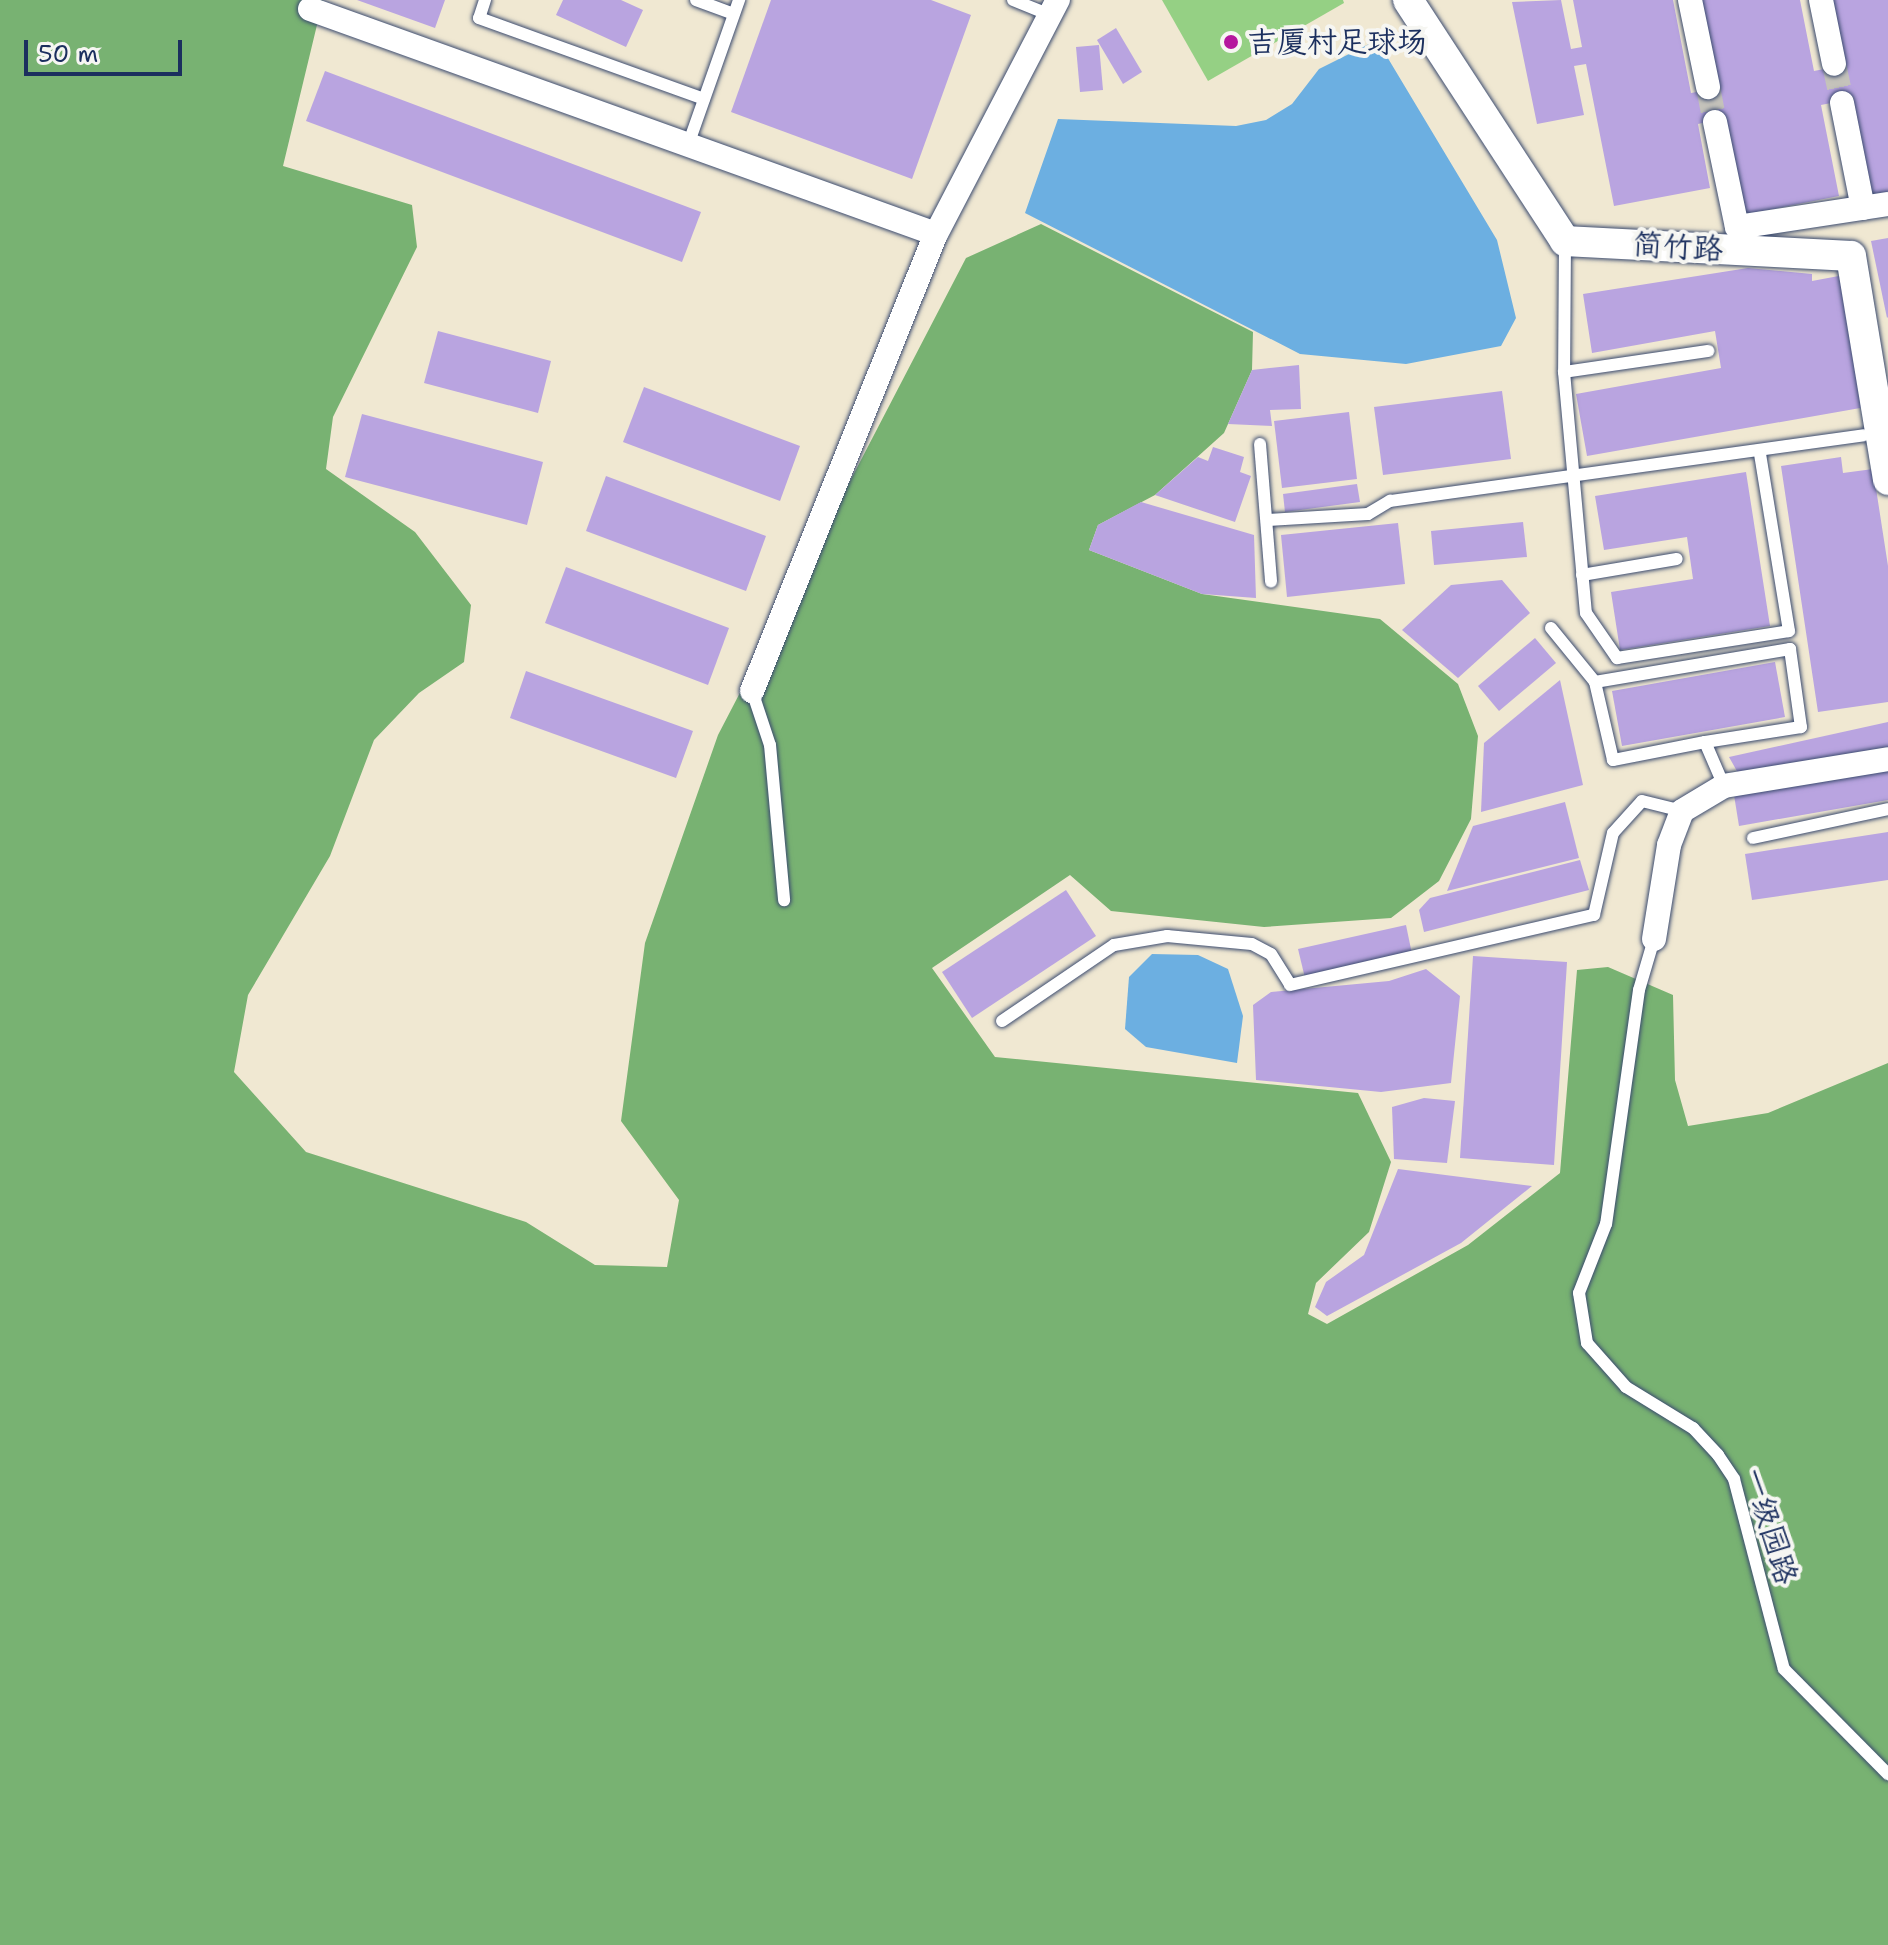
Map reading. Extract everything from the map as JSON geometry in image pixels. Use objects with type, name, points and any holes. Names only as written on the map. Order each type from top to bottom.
[{"type":"street","points":[[1408,0],[1565,241]]},
{"type":"street","points":[[1690,0],[1708,87]]},
{"type":"street","points":[[1821,0],[1834,64]]},
{"type":"street","points":[[752,691],[936,234],[1052,6]]},
{"type":"street","points":[[310,9],[936,234]]},
{"type":"street","points":[[1842,103],[1863,208]]},
{"type":"street","points":[[1715,122],[1737,227],[1888,204]]},
{"type":"street","name":"简竹路","points":[[1565,241],[1851,256],[1888,480]]},
{"type":"street","points":[[1654,939],[1669,845],[1682,811],[1724,786],[1888,759]]},
{"type":"lane","points":[[485,0],[479,18],[704,99]]},
{"type":"lane","points":[[696,0],[734,14]]},
{"type":"lane","points":[[688,145],[739,0]]},
{"type":"lane","points":[[1013,0],[1052,6]]},
{"type":"lane","points":[[1565,241],[1564,372],[1586,613],[1617,658],[1789,631],[1760,453]]},
{"type":"lane","points":[[1564,372],[1708,351]]},
{"type":"lane","points":[[1268,520],[1368,514],[1390,501],[1760,453],[1863,435]]},
{"type":"lane","points":[[1260,444],[1271,582]]},
{"type":"lane","points":[[1582,575],[1677,559]]},
{"type":"lane","points":[[1551,628],[1595,682],[1613,760],[1801,727],[1790,649],[1595,682]]},
{"type":"lane","points":[[752,691],[770,745],[784,900]]},
{"type":"lane","points":[[1705,742],[1724,786]]},
{"type":"lane","points":[[1002,1021],[1114,945],[1167,936],[1252,944],[1271,954],[1290,985],[1594,915],[1613,833],[1642,801],[1682,811]]},
{"type":"lane","points":[[1753,838],[1888,809]]},
{"type":"lane","name":"一级园路","points":[[1654,939],[1639,990],[1606,1224],[1579,1293],[1587,1343],[1626,1387],[1693,1428],[1718,1455],[1734,1479],[1784,1669],[1888,1774]]},
{"type":"green space","points":[[0,0],[323,0],[283,166],[412,205],[417,247],[333,417],[326,469],[415,532],[471,605],[464,662],[419,693],[374,740],[330,856],[248,995],[234,1072],[306,1152],[526,1222],[595,1265],[667,1267],[679,1200],[621,1121],[645,943],[718,735],[966,258],[1041,224],[1253,332],[1252,370],[1224,433],[1155,495],[1098,525],[1089,550],[1202,594],[1380,619],[1458,684],[1478,736],[1471,819],[1439,881],[1391,918],[1264,927],[1111,911],[1070,875],[932,968],[995,1057],[1358,1093],[1391,1162],[1369,1232],[1316,1283],[1308,1314],[1327,1324],[1468,1245],[1560,1173],[1577,970],[1608,967],[1673,995],[1675,1080],[1688,1126],[1768,1113],[1888,1063],[1888,1945],[0,1945]]},
{"type":"green space","name":"吉厦村足球场","points":[[1162,0],[1343,0],[1344,3],[1208,81]]},
{"type":"water","points":[[1377,40],[1497,240],[1516,318],[1501,346],[1406,364],[1300,354],[1025,213],[1058,119],[1236,126],[1266,120],[1292,104],[1319,69]]},
{"type":"water","points":[[1152,954],[1198,955],[1228,969],[1243,1016],[1237,1063],[1146,1047],[1125,1029],[1129,977]]},
{"type":"building","points":[[357,0],[445,0],[435,28]]},
{"type":"building","points":[[563,0],[621,0],[643,10],[626,47],[556,15]]},
{"type":"building","points":[[771,0],[931,0],[971,15],[912,179],[731,112]]},
{"type":"building","points":[[1561,0],[1571,49],[1582,47],[1573,0],[1673,0],[1691,93],[1718,88],[1700,0],[1800,0],[1814,71],[1844,65],[1832,0],[1888,0],[1888,192],[1871,195],[1851,99],[1821,105],[1839,196],[1743,215],[1724,118],[1698,124],[1710,188],[1614,206],[1586,64],[1574,66],[1584,115],[1537,124],[1512,2]]},
{"type":"building","points":[[1116,28],[1142,72],[1123,84],[1097,40]]},
{"type":"building","points":[[1099,45],[1103,90],[1080,92],[1076,47]]},
{"type":"building","points":[[325,71],[701,212],[682,262],[306,121]]},
{"type":"building","points":[[1888,238],[1888,317],[1887,318],[1871,241]]},
{"type":"building","points":[[1748,268],[1812,274],[1812,281],[1844,275],[1866,407],[1587,456],[1576,394],[1721,368],[1715,331],[1592,353],[1583,294]]},
{"type":"building","points":[[438,331],[551,361],[538,413],[424,383]]},
{"type":"building","points":[[1299,365],[1301,409],[1270,410],[1272,426],[1228,424],[1252,370]]},
{"type":"building","points":[[644,387],[800,446],[780,501],[623,442]]},
{"type":"building","points":[[1502,391],[1511,459],[1383,475],[1374,407]]},
{"type":"building","points":[[1349,412],[1357,479],[1282,488],[1274,421]]},
{"type":"building","points":[[362,414],[543,462],[527,525],[345,477]]},
{"type":"building","points":[[1213,447],[1244,457],[1240,472],[1251,476],[1235,522],[1155,495],[1198,457],[1208,461]]},
{"type":"building","points":[[1841,457],[1843,473],[1873,469],[1888,566],[1888,702],[1818,712],[1781,466]]},
{"type":"building","points":[[1746,472],[1770,626],[1620,650],[1611,592],[1693,579],[1687,537],[1604,550],[1595,496]]},
{"type":"building","points":[[606,476],[766,536],[746,591],[586,531]]},
{"type":"building","points":[[1357,484],[1360,502],[1285,512],[1283,494]]},
{"type":"building","points":[[1141,502],[1254,535],[1256,598],[1202,594],[1089,550],[1098,525]]},
{"type":"building","points":[[1523,522],[1527,557],[1434,565],[1431,531]]},
{"type":"building","points":[[1398,523],[1405,584],[1287,597],[1281,535]]},
{"type":"building","points":[[566,567],[729,628],[708,685],[545,623]]},
{"type":"building","points":[[1502,580],[1530,613],[1458,678],[1402,630],[1451,585]]},
{"type":"building","points":[[1535,638],[1556,663],[1499,711],[1478,686]]},
{"type":"building","points":[[1775,662],[1785,717],[1622,746],[1612,691]]},
{"type":"building","points":[[526,671],[693,731],[676,778],[510,718]]},
{"type":"building","points":[[1560,680],[1583,785],[1481,812],[1484,743]]},
{"type":"building","points":[[1888,722],[1888,747],[1738,773],[1729,757]]},
{"type":"building","points":[[1888,769],[1888,800],[1739,826],[1734,795]]},
{"type":"building","points":[[1565,802],[1579,858],[1447,891],[1473,826]]},
{"type":"building","points":[[1888,832],[1888,880],[1752,900],[1745,854]]},
{"type":"building","points":[[1580,860],[1589,890],[1424,932],[1419,910],[1430,898]]},
{"type":"building","points":[[1066,890],[1096,936],[972,1018],[942,972]]},
{"type":"building","points":[[1406,925],[1412,954],[1305,978],[1298,949]]},
{"type":"building","points":[[1473,956],[1567,962],[1554,1165],[1460,1158]]},
{"type":"building","points":[[1426,969],[1460,996],[1451,1083],[1381,1092],[1256,1080],[1253,1005],[1271,992],[1389,981]]},
{"type":"building","points":[[1424,1098],[1455,1101],[1447,1163],[1394,1159],[1392,1107]]},
{"type":"building","points":[[1398,1169],[1532,1186],[1461,1243],[1327,1316],[1315,1307],[1326,1282],[1364,1255]]},
{"type":"tunnel","points":[[1834,64],[1842,103]]},
{"type":"tunnel","points":[[1708,87],[1715,122]]},
{"type":"place","name":"吉厦村足球场","points":[[1231,42]]}]
